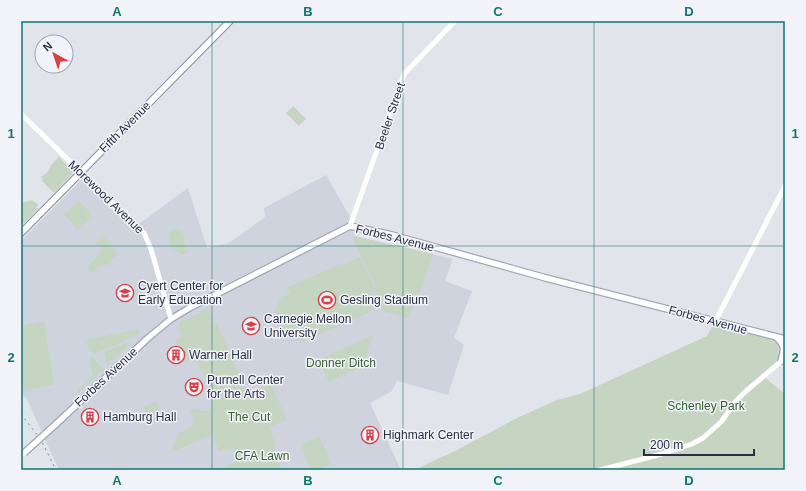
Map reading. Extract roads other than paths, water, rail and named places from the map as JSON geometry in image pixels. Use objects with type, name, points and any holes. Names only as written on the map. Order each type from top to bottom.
[{"type":"highway","name":"Fifth Avenue","points":[[21,233],[230,21]]},
{"type":"main road","name":"Forbes Avenue","points":[[22,454],[148,338],[171,319],[350,226],[392,235],[546,278],[785,340]]},
{"type":"main road","points":[[775,337],[784,346],[783,359]]},
{"type":"street","name":"Beeler Street","points":[[350,226],[404,74],[455,21]]},
{"type":"street","name":"Morewood Avenue","points":[[21,114],[144,233],[151,249],[171,319]]},
{"type":"street","points":[[715,322],[785,186]]},
{"type":"street","points":[[600,470],[662,454],[692,444],[703,438],[721,422],[744,392],[783,359]]},
{"type":"railway","points":[[21,414],[41,440],[56,470]]},
{"type":"place","name":"Cyert Center for Early Education","points":[[125,293]]},
{"type":"place","name":"Gesling Stadium","points":[[327,300]]},
{"type":"place","name":"Carnegie Mellon University","points":[[251,326]]},
{"type":"place","name":"Warner Hall","points":[[176,355]]},
{"type":"place","name":"Purnell Center for the Arts","points":[[194,387]]},
{"type":"place","name":"Hamburg Hall","points":[[90,417]]},
{"type":"place","name":"Highmark Center","points":[[370,435]]},
{"type":"park label","name":"Donner Ditch","points":[[341,363]]},
{"type":"park label","name":"Schenley Park","points":[[706,406]]},
{"type":"park label","name":"The Cut","points":[[249,417]]},
{"type":"park label","name":"CFA Lawn","points":[[262,456]]}]
